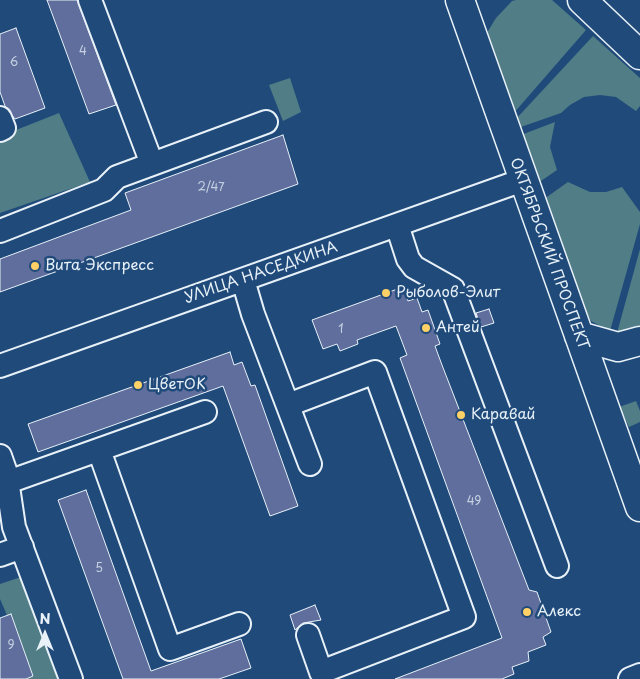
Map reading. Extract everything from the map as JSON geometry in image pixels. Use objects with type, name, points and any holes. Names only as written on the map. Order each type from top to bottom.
[{"type":"main road","points":[[582,0],[640,55]]},
{"type":"main road","name":"ОКТЯБРЬСКИЙ ПРОСПЕКТ","points":[[464,3],[523,180],[640,507]]},
{"type":"main road","points":[[579,336],[618,347],[640,341]]},
{"type":"street","points":[[90,0],[152,164]]},
{"type":"street","points":[[0,118],[4,128],[0,130]]},
{"type":"street","points":[[0,231],[104,190],[117,177],[266,122]]},
{"type":"street","name":"УЛИЦА НАСЕДКИНА","points":[[0,366],[523,180]]},
{"type":"street","points":[[397,225],[408,259],[414,267],[453,289],[557,566]]},
{"type":"street","points":[[243,280],[310,464]]},
{"type":"street","points":[[288,405],[375,372],[464,617],[321,672],[308,635]]},
{"type":"street","points":[[71,679],[14,527],[3,471],[99,450],[206,412]]},
{"type":"street","points":[[99,450],[170,649],[239,624]]},
{"type":"street","points":[[0,555],[22,547]]},
{"type":"street","points":[[630,679],[640,675]]},
{"type":"green space","points":[[552,0],[586,30],[513,114],[488,45],[488,31],[496,18],[512,1]]},
{"type":"green space","points":[[593,36],[640,78],[640,106],[636,111],[616,97],[600,95],[584,97],[561,113],[518,128],[515,120]]},
{"type":"green space","points":[[290,78],[301,112],[283,121],[269,85]]},
{"type":"green space","points":[[59,113],[90,182],[0,213],[0,141],[16,130]]},
{"type":"green space","points":[[555,122],[550,147],[557,170],[538,183],[521,135]]},
{"type":"green space","points":[[568,182],[590,192],[606,192],[622,187],[640,212],[640,224],[610,331],[591,321],[586,312],[544,199]]},
{"type":"green space","points":[[640,249],[640,330],[617,333]]},
{"type":"green space","points":[[636,401],[640,411],[640,422],[629,427],[619,407]]},
{"type":"green space","points":[[24,576],[61,679],[26,679],[33,676],[0,599],[0,584]]},
{"type":"building","points":[[47,0],[77,0],[116,105],[89,114]]},
{"type":"building","points":[[16,28],[45,108],[15,119],[5,106],[0,92],[0,34]]},
{"type":"building","points":[[283,135],[298,184],[0,292],[0,259],[131,210],[125,193]]},
{"type":"building","points":[[403,287],[408,301],[417,298],[422,312],[428,310],[440,344],[435,346],[442,365],[529,590],[537,592],[551,632],[543,637],[546,645],[528,652],[529,661],[512,667],[514,674],[502,679],[395,679],[502,638],[400,358],[407,355],[396,326],[357,340],[358,344],[340,351],[337,344],[323,349],[312,320]]},
{"type":"building","points":[[489,309],[494,323],[481,327],[476,313]]},
{"type":"building","points":[[230,352],[234,365],[242,362],[251,386],[255,385],[298,506],[270,516],[223,386],[38,452],[28,424]]},
{"type":"building","points":[[86,490],[151,671],[241,639],[251,668],[219,679],[123,679],[58,500]]},
{"type":"building","points":[[315,605],[321,620],[303,623],[295,630],[290,615]]},
{"type":"building","points":[[11,614],[33,676],[26,679],[0,679],[0,618]]},
{"type":"place","name":"Вита Экспресс","points":[[35,266]]},
{"type":"place","name":"Рыболов-Элит","points":[[386,293]]},
{"type":"place","name":"Антей","points":[[426,328]]},
{"type":"place","name":"ЦветОК","points":[[138,385]]},
{"type":"place","name":"Каравай","points":[[461,415]]},
{"type":"place","name":"Алекс","points":[[527,612]]}]
